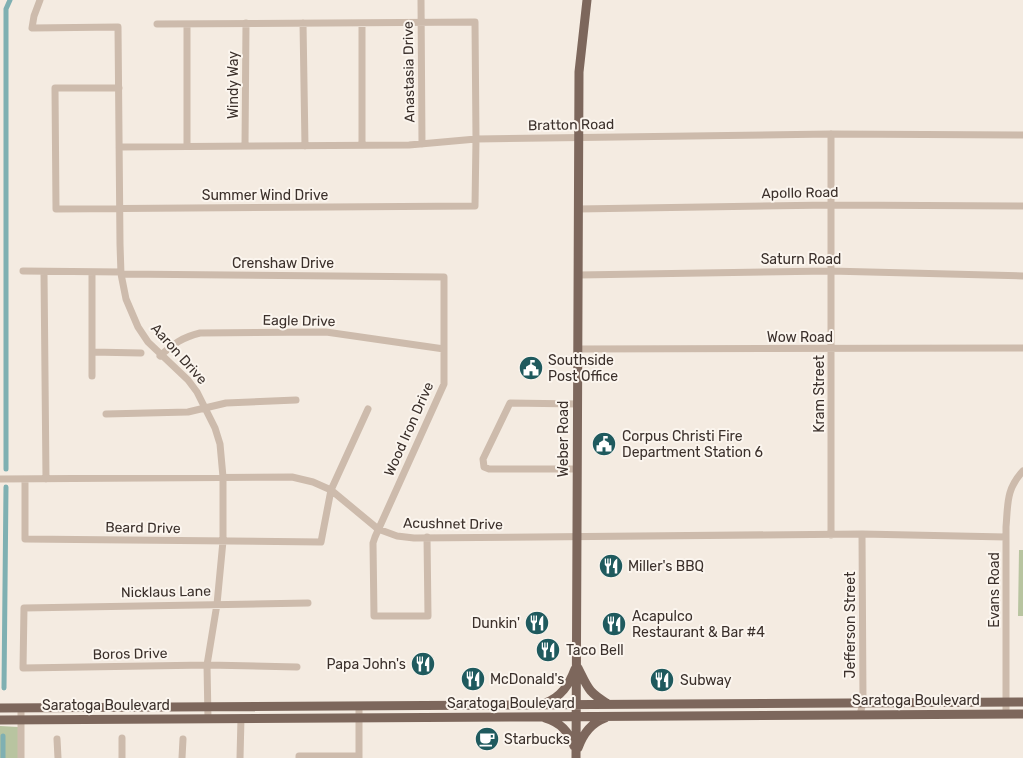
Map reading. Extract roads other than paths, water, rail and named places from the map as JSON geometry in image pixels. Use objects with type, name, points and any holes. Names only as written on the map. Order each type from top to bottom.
[{"type":"main road","name":"Weber Road","points":[[576,755],[578,138],[579,72],[587,0]]},
{"type":"main road","points":[[576,664],[588,689],[593,695],[609,704]]},
{"type":"main road","points":[[540,704],[550,701],[564,691],[576,664]]},
{"type":"main road","name":"Saratoga Boulevard","points":[[0,708],[1023,702]]},
{"type":"main road","name":"Saratoga Boulevard","points":[[0,720],[1023,714]]},
{"type":"main road","points":[[576,755],[586,731],[592,724],[608,716]]},
{"type":"main road","points":[[540,717],[565,729],[576,755]]},
{"type":"street","name":"Aaron Drive","points":[[40,0],[32,28],[118,27],[121,273],[126,299],[138,327],[148,342],[160,356],[188,380],[206,408],[216,428],[220,444],[223,477],[223,541],[217,604],[207,665],[208,719]]},
{"type":"street","name":"Anastasia Drive","points":[[420,0],[422,144]]},
{"type":"street","points":[[158,24],[475,22],[476,139]]},
{"type":"street","name":"Windy Way","points":[[245,146],[246,23]]},
{"type":"street","points":[[303,23],[305,146]]},
{"type":"street","points":[[362,23],[362,145]]},
{"type":"street","points":[[187,24],[187,146]]},
{"type":"street","name":"Summer Wind Drive","points":[[119,88],[55,88],[56,209],[475,206],[476,139]]},
{"type":"street","name":"Bratton Road","points":[[119,147],[422,144],[476,139],[831,134],[1023,135]]},
{"type":"street","name":"Kram Street","points":[[831,134],[831,535]]},
{"type":"street","name":"Apollo Road","points":[[578,209],[831,205],[1023,206]]},
{"type":"street","name":"Saturn Road","points":[[579,275],[830,271],[1023,276]]},
{"type":"street","name":"Crenshaw Drive","points":[[23,272],[444,277]]},
{"type":"street","points":[[44,272],[46,479]]},
{"type":"street","points":[[92,272],[92,376]]},
{"type":"street","name":"Wood Iron Drive","points":[[427,537],[428,616],[374,616],[373,543],[378,528],[444,384],[444,277]]},
{"type":"street","name":"Eagle Drive","points":[[160,356],[175,342],[200,333],[326,332],[444,349]]},
{"type":"street","name":"Wow Road","points":[[578,350],[1023,348]]},
{"type":"street","points":[[92,352],[141,353]]},
{"type":"street","points":[[106,414],[188,412],[226,403],[296,400]]},
{"type":"street","points":[[577,404],[510,403],[483,460],[484,467],[489,469],[577,469]]},
{"type":"street","points":[[330,490],[368,409]]},
{"type":"street","name":"Evans Road","points":[[1006,714],[1006,537],[1008,496],[1011,488],[1023,472]]},
{"type":"street","name":"Acushnet Drive","points":[[0,479],[292,478],[313,482],[330,490],[378,528],[396,536],[578,537],[862,534],[1006,537]]},
{"type":"street","name":"Beard Drive","points":[[25,479],[25,539],[320,542],[330,490]]},
{"type":"street","name":"Jefferson Street","points":[[860,714],[863,702],[862,534]]},
{"type":"street","name":"Nicklaus Lane","points":[[24,608],[308,603]]},
{"type":"street","name":"Boros Drive","points":[[24,608],[23,668],[207,665],[296,667]]},
{"type":"street","points":[[299,758],[299,756],[359,757],[359,706]]},
{"type":"street","points":[[21,708],[21,758]]},
{"type":"street","points":[[240,758],[241,718]]},
{"type":"street","points":[[122,738],[122,758]]},
{"type":"street","points":[[182,738],[182,758]]},
{"type":"street","points":[[57,739],[58,758]]},
{"type":"waterway","points":[[6,469],[6,9],[10,0]]},
{"type":"waterway","points":[[4,688],[6,487]]},
{"type":"waterway","points":[[3,736],[3,758]]},
{"type":"place","name":"Southside Post Office","points":[[531,368]]},
{"type":"place","name":"Corpus Christi Fire Department Station 6","points":[[604,444]]},
{"type":"place","name":"Miller's BBQ","points":[[611,566]]},
{"type":"place","name":"Dunkin'","points":[[537,623]]},
{"type":"place","name":"Acapulco Restaurant & Bar #4","points":[[614,624]]},
{"type":"place","name":"Taco Bell","points":[[548,650]]},
{"type":"place","name":"Papa John's","points":[[423,664]]},
{"type":"place","name":"McDonald's","points":[[473,679]]},
{"type":"place","name":"Subway","points":[[662,680]]},
{"type":"place","name":"Starbucks","points":[[487,739]]}]
